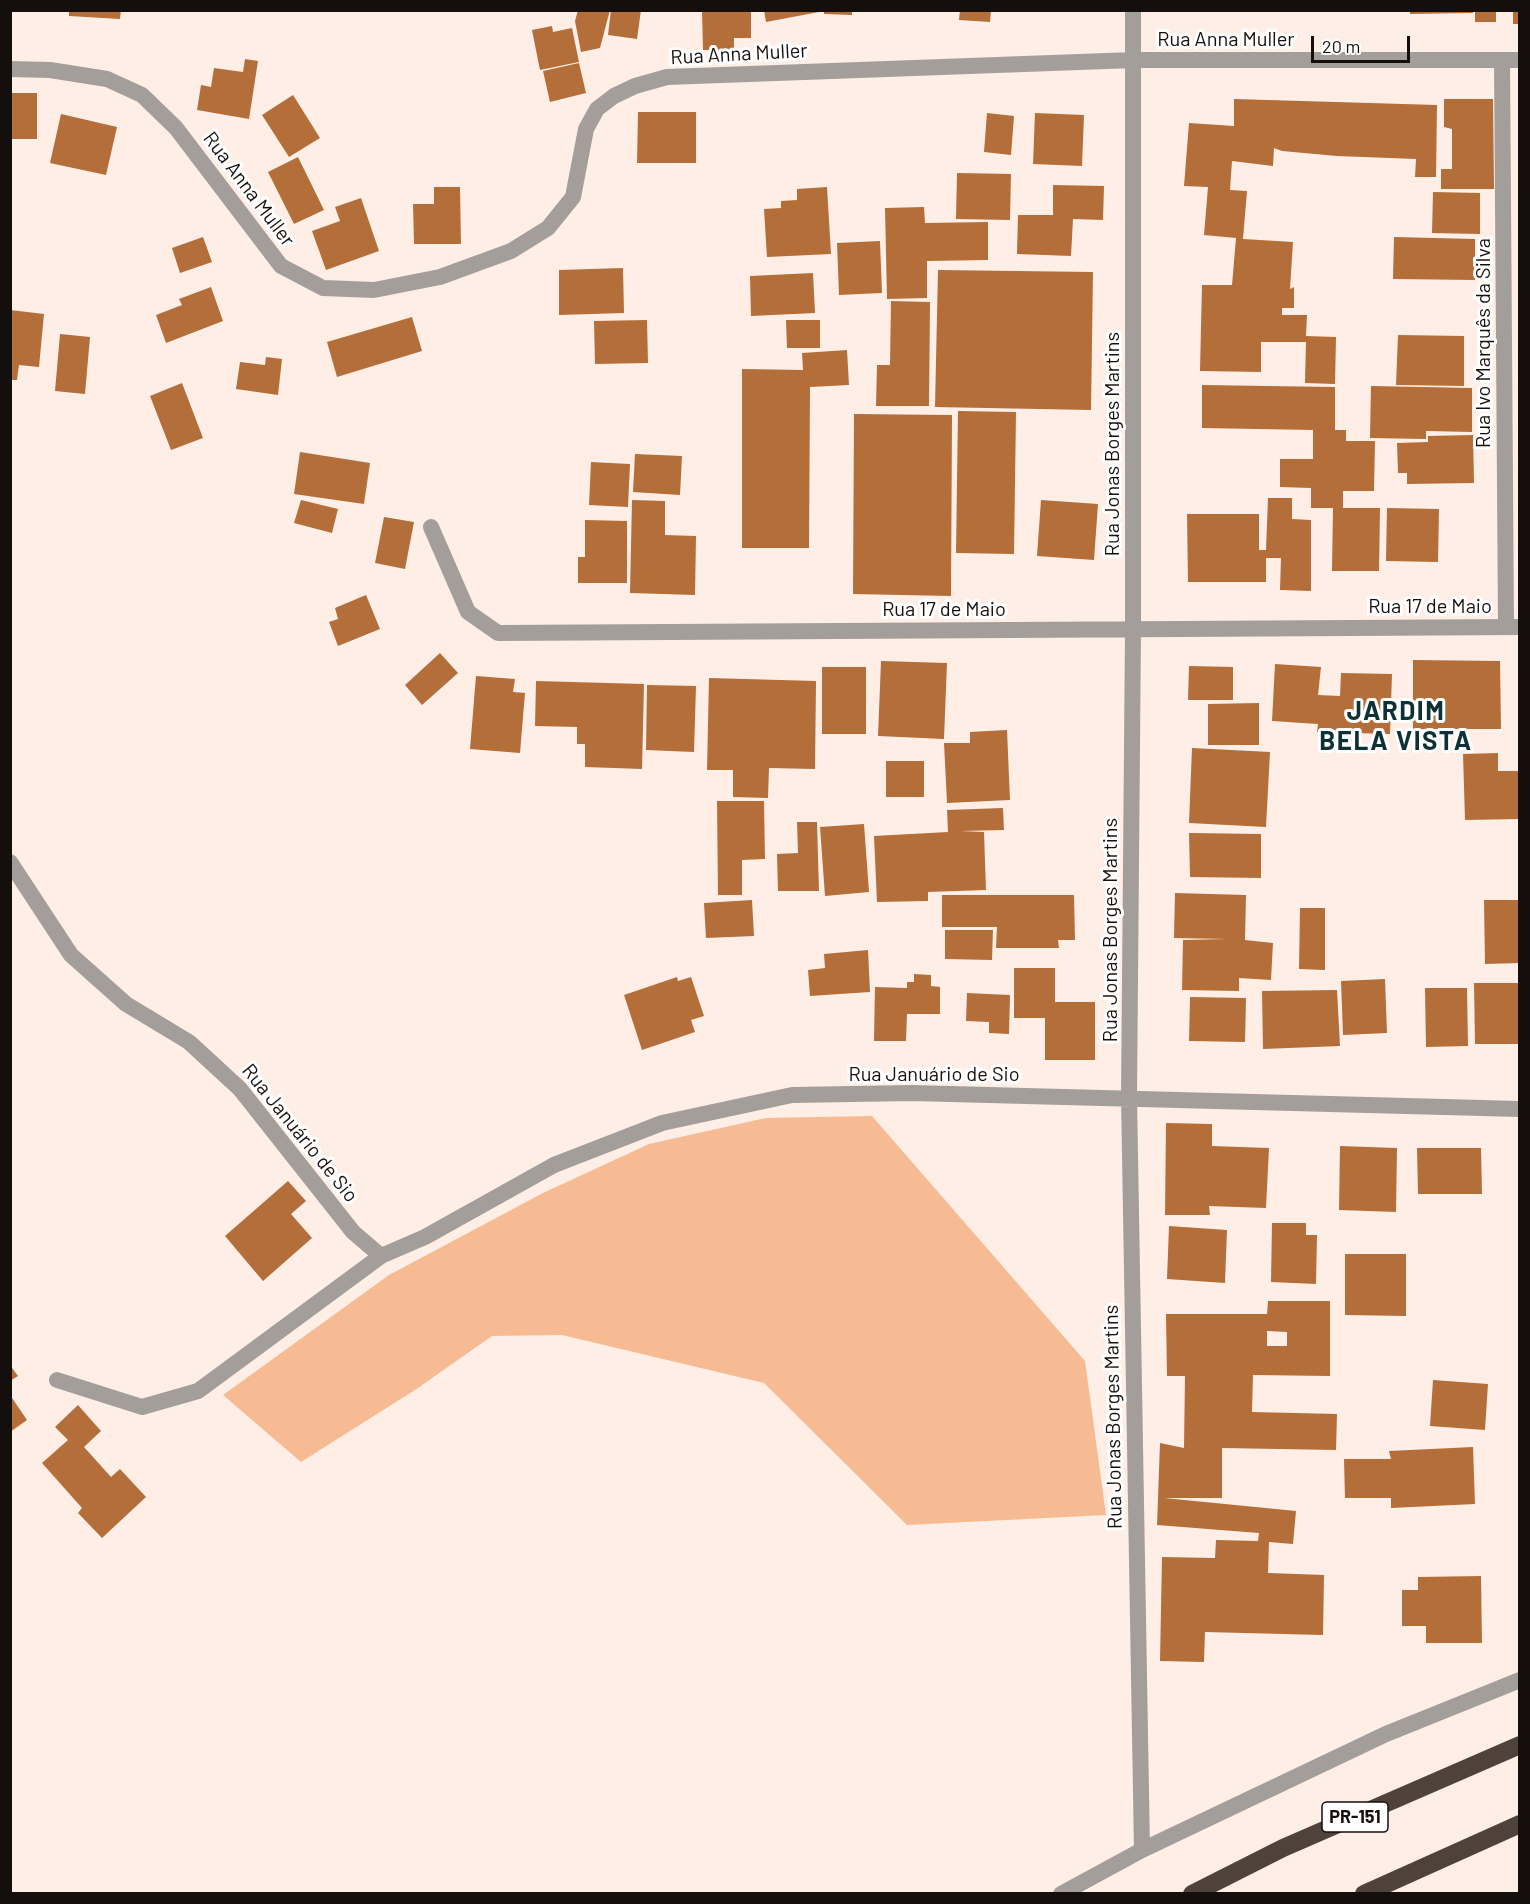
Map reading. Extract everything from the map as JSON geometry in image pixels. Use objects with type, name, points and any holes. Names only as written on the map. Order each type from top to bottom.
[{"type":"highway","name":"PR-151","points":[[1192,1893],[1283,1848],[1520,1745]]},
{"type":"highway","points":[[1364,1893],[1520,1824]]},
{"type":"street","name":"Rua Jonas Borges Martins","points":[[1133,10],[1133,629],[1129,1097],[1142,1850]]},
{"type":"street","name":"Rua Anna Muller","points":[[10,69],[50,70],[107,79],[142,95],[176,128],[281,266],[323,288],[374,290],[450,273],[511,251],[548,228],[573,197],[586,129],[597,109],[614,96],[635,86],[667,77],[1134,60],[1511,60]]},
{"type":"street","name":"Rua Ivo Marquês da Silva","points":[[1511,60],[1513,627]]},
{"type":"street","name":"Rua 17 de Maio","points":[[431,527],[468,612],[498,633],[1513,627]]},
{"type":"street","name":"Rua Januário de Sio","points":[[10,862],[71,954],[126,1004],[189,1042],[240,1089],[353,1232],[381,1256]]},
{"type":"street","name":"Rua Januário de Sio","points":[[57,1380],[142,1407],[198,1390],[381,1256],[425,1237],[554,1165],[662,1123],[792,1095],[912,1093],[1129,1097],[1520,1109]]},
{"type":"street","points":[[1061,1893],[1142,1850],[1386,1734],[1520,1680]]},
{"type":"shaded area","points":[[872,1116],[1085,1361],[1106,1515],[907,1525],[764,1383],[562,1335],[492,1336],[415,1390],[301,1462],[223,1395],[389,1275],[543,1193],[649,1144],[766,1118]]},
{"type":"building","points":[[69,10],[121,10],[120,19],[69,16]]},
{"type":"building","points":[[578,10],[610,10],[600,48],[581,52],[575,21]]},
{"type":"building","points":[[611,10],[641,10],[637,39],[608,35]]},
{"type":"building","points":[[702,10],[751,10],[751,38],[734,38],[734,50],[703,50]]},
{"type":"building","points":[[764,10],[819,10],[819,12],[766,22]]},
{"type":"building","points":[[824,10],[852,10],[852,15],[824,14]]},
{"type":"building","points":[[960,10],[991,10],[990,22],[959,20]]},
{"type":"building","points":[[1410,10],[1473,10],[1473,13],[1410,14]]},
{"type":"building","points":[[1475,10],[1496,10],[1496,22],[1475,22]]},
{"type":"building","points":[[1513,10],[1520,10],[1520,24],[1513,24]]},
{"type":"building","points":[[552,26],[553,32],[572,28],[579,62],[540,70],[532,30]]},
{"type":"building","points":[[245,59],[258,61],[249,119],[197,110],[201,85],[211,87],[214,68],[243,72]]},
{"type":"building","points":[[579,63],[586,93],[550,102],[543,71]]},
{"type":"building","points":[[10,93],[37,93],[37,139],[10,139]]},
{"type":"building","points":[[293,95],[320,138],[289,157],[262,115]]},
{"type":"building","points":[[1234,99],[1437,105],[1436,177],[1415,177],[1416,159],[1337,156],[1282,151],[1274,148],[1273,166],[1232,161],[1230,190],[1247,191],[1243,239],[1293,242],[1290,289],[1294,287],[1294,308],[1282,308],[1282,315],[1307,315],[1306,336],[1336,337],[1335,384],[1305,383],[1306,342],[1261,342],[1261,372],[1200,371],[1202,285],[1232,285],[1236,238],[1204,235],[1208,187],[1184,186],[1189,123],[1234,126]]},
{"type":"building","points":[[1444,99],[1493,99],[1494,189],[1441,189],[1441,169],[1452,169],[1452,129],[1444,127]]},
{"type":"building","points":[[638,112],[696,112],[696,163],[637,163]]},
{"type":"building","points":[[987,113],[1014,116],[1011,155],[984,152]]},
{"type":"building","points":[[1035,113],[1084,115],[1082,166],[1033,164]]},
{"type":"building","points":[[61,114],[117,127],[106,175],[50,163]]},
{"type":"building","points":[[298,157],[324,210],[294,224],[268,172]]},
{"type":"building","points":[[957,173],[1011,174],[1010,220],[956,219]]},
{"type":"building","points":[[1053,185],[1104,186],[1103,220],[1073,219],[1071,256],[1017,254],[1018,215],[1053,215]]},
{"type":"building","points":[[434,187],[460,187],[461,244],[414,244],[413,204],[434,204]]},
{"type":"building","points":[[827,187],[831,254],[767,257],[764,209],[781,208],[781,201],[797,200],[797,189]]},
{"type":"building","points":[[1433,192],[1480,193],[1480,234],[1432,233]]},
{"type":"building","points":[[361,198],[379,251],[326,270],[312,231],[340,221],[335,207]]},
{"type":"building","points":[[924,207],[925,223],[988,222],[988,260],[927,261],[927,298],[887,299],[885,208]]},
{"type":"building","points":[[203,237],[212,262],[180,273],[172,248]]},
{"type":"building","points":[[1394,237],[1475,239],[1475,280],[1393,279]]},
{"type":"building","points":[[880,241],[882,293],[839,295],[837,243]]},
{"type":"building","points":[[623,268],[624,313],[559,315],[559,270]]},
{"type":"building","points":[[938,270],[1093,272],[1091,410],[935,407]]},
{"type":"building","points":[[813,273],[815,313],[751,316],[750,276]]},
{"type":"building","points":[[211,287],[223,321],[166,343],[156,315],[182,305],[179,299]]},
{"type":"building","points":[[891,301],[930,302],[929,406],[876,406],[877,365],[890,365]]},
{"type":"building","points":[[10,310],[44,314],[39,367],[19,365],[17,380],[10,380]]},
{"type":"building","points":[[412,317],[422,351],[337,377],[327,342]]},
{"type":"building","points":[[647,320],[648,363],[595,364],[594,321]]},
{"type":"building","points":[[786,320],[820,320],[820,348],[787,348]]},
{"type":"building","points":[[60,334],[90,337],[85,394],[55,391]]},
{"type":"building","points":[[1398,335],[1464,336],[1464,386],[1396,385]]},
{"type":"building","points":[[847,350],[849,385],[810,387],[809,548],[742,548],[742,369],[803,370],[802,353]]},
{"type":"building","points":[[266,357],[282,359],[278,395],[236,389],[240,362],[265,365]]},
{"type":"building","points":[[182,383],[203,438],[171,450],[150,396]]},
{"type":"building","points":[[1202,385],[1335,387],[1335,430],[1346,430],[1346,441],[1375,441],[1374,491],[1343,491],[1343,508],[1380,508],[1379,571],[1332,571],[1333,508],[1311,508],[1311,488],[1280,487],[1280,459],[1313,459],[1313,430],[1202,428]]},
{"type":"building","points":[[1371,386],[1472,388],[1472,432],[1426,431],[1426,439],[1370,438]]},
{"type":"building","points":[[958,411],[1016,412],[1014,554],[956,553]]},
{"type":"building","points":[[854,414],[952,415],[951,596],[853,594]]},
{"type":"building","points":[[1473,435],[1474,483],[1407,484],[1407,473],[1398,473],[1397,443],[1428,442],[1428,436]]},
{"type":"building","points":[[300,452],[370,463],[364,504],[294,494]]},
{"type":"building","points":[[635,454],[682,456],[680,495],[633,492]]},
{"type":"building","points":[[591,462],[630,464],[628,507],[589,505]]},
{"type":"building","points":[[1268,498],[1292,498],[1292,519],[1311,520],[1311,591],[1280,590],[1281,558],[1266,558],[1266,582],[1188,582],[1187,514],[1259,514],[1259,550],[1266,550]]},
{"type":"building","points":[[301,500],[338,509],[332,533],[294,523]]},
{"type":"building","points":[[632,500],[665,501],[665,535],[696,536],[695,595],[630,593]]},
{"type":"building","points":[[1041,500],[1098,504],[1094,560],[1037,556]]},
{"type":"building","points":[[1387,508],[1439,509],[1438,562],[1386,561]]},
{"type":"building","points":[[384,517],[414,522],[405,569],[375,563]]},
{"type":"building","points":[[585,520],[627,521],[627,583],[578,583],[578,557],[585,557]]},
{"type":"building","points":[[366,595],[380,629],[338,646],[329,622],[338,619],[335,608]]},
{"type":"building","points":[[440,653],[458,673],[422,705],[405,685]]},
{"type":"building","points":[[1413,660],[1500,661],[1501,729],[1413,729]]},
{"type":"building","points":[[881,661],[947,663],[944,739],[878,736]]},
{"type":"building","points":[[1275,664],[1321,667],[1318,695],[1340,696],[1341,673],[1392,674],[1390,734],[1317,732],[1318,724],[1272,721]]},
{"type":"building","points":[[1189,666],[1233,667],[1233,700],[1188,700]]},
{"type":"building","points":[[822,667],[866,667],[866,734],[822,734]]},
{"type":"building","points":[[476,676],[515,679],[513,692],[525,693],[520,753],[470,749]]},
{"type":"building","points":[[709,678],[816,681],[815,769],[769,768],[768,798],[733,797],[733,770],[707,770]]},
{"type":"building","points":[[536,681],[644,684],[642,769],[585,767],[585,744],[577,744],[577,727],[535,726]]},
{"type":"building","points":[[647,685],[696,686],[694,752],[646,750]]},
{"type":"building","points":[[1259,703],[1259,745],[1208,745],[1208,704]]},
{"type":"building","points":[[1007,730],[1010,800],[947,803],[944,743],[970,743],[970,732]]},
{"type":"building","points":[[1192,748],[1270,752],[1266,827],[1189,823]]},
{"type":"building","points":[[1498,753],[1498,771],[1520,771],[1520,819],[1465,820],[1463,754]]},
{"type":"building","points":[[886,761],[924,761],[924,797],[886,797]]},
{"type":"building","points":[[717,801],[764,801],[765,859],[742,860],[742,895],[718,895]]},
{"type":"building","points":[[1003,808],[1004,830],[960,831],[984,832],[986,890],[928,892],[928,901],[877,902],[874,836],[948,832],[947,810]]},
{"type":"building","points":[[797,822],[817,822],[819,891],[778,891],[777,854],[798,853]]},
{"type":"building","points":[[864,824],[869,892],[825,896],[820,827]]},
{"type":"building","points":[[1189,833],[1261,834],[1261,878],[1190,877]]},
{"type":"building","points":[[1175,893],[1246,895],[1245,940],[1273,943],[1271,980],[1239,978],[1239,991],[1182,990],[1183,940],[1227,939],[1174,938]]},
{"type":"building","points":[[942,895],[1074,895],[1075,940],[1058,940],[1059,948],[996,948],[997,927],[942,927]]},
{"type":"building","points":[[752,900],[754,936],[706,938],[704,903]]},
{"type":"building","points":[[1484,900],[1520,900],[1520,963],[1485,964]]},
{"type":"building","points":[[1300,908],[1325,908],[1325,970],[1299,969]]},
{"type":"building","points":[[945,930],[993,930],[992,960],[945,959]]},
{"type":"building","points":[[868,950],[870,992],[810,996],[808,970],[825,968],[824,954]]},
{"type":"building","points":[[1014,968],[1055,968],[1055,1002],[1095,1002],[1095,1060],[1045,1060],[1045,1018],[1014,1018]]},
{"type":"building","points":[[914,974],[931,975],[931,986],[940,987],[940,1014],[907,1014],[906,1041],[874,1041],[875,987],[907,988],[907,982],[914,982]]},
{"type":"building","points":[[677,977],[678,981],[691,977],[704,1016],[691,1020],[695,1032],[642,1050],[624,995]]},
{"type":"building","points":[[1385,979],[1387,1033],[1343,1035],[1341,981]]},
{"type":"building","points":[[1474,983],[1520,983],[1520,1044],[1475,1044]]},
{"type":"building","points":[[1425,988],[1467,988],[1468,1046],[1426,1047]]},
{"type":"building","points":[[1337,990],[1340,1046],[1263,1049],[1262,991]]},
{"type":"building","points":[[967,993],[1010,995],[1009,1034],[989,1033],[989,1022],[966,1021]]},
{"type":"building","points":[[1190,997],[1246,998],[1245,1042],[1189,1041]]},
{"type":"building","points":[[1166,1123],[1212,1124],[1212,1146],[1269,1148],[1266,1208],[1209,1206],[1210,1215],[1165,1215]]},
{"type":"building","points":[[1340,1146],[1397,1148],[1396,1212],[1339,1210]]},
{"type":"building","points":[[1417,1148],[1481,1148],[1482,1194],[1418,1194]]},
{"type":"building","points":[[288,1181],[306,1201],[291,1214],[312,1238],[263,1281],[225,1236]]},
{"type":"building","points":[[1272,1223],[1306,1223],[1306,1235],[1317,1235],[1316,1284],[1271,1282]]},
{"type":"building","points":[[1169,1226],[1227,1230],[1225,1283],[1167,1279]]},
{"type":"building","points":[[1345,1254],[1406,1254],[1406,1316],[1345,1315]]},
{"type":"building","points":[[1268,1301],[1330,1301],[1330,1376],[1253,1375],[1252,1412],[1337,1414],[1336,1450],[1222,1448],[1222,1498],[1164,1498],[1296,1511],[1293,1544],[1269,1542],[1268,1573],[1324,1575],[1323,1635],[1205,1632],[1204,1662],[1160,1661],[1162,1557],[1215,1558],[1216,1540],[1258,1541],[1259,1533],[1157,1525],[1160,1443],[1184,1448],[1185,1376],[1167,1376],[1166,1314],[1267,1314]],"holes":[[[1267,1331],[1287,1332],[1287,1346],[1267,1346]]]},
{"type":"building","points":[[10,1365],[18,1376],[10,1381]]},
{"type":"building","points":[[1433,1380],[1488,1384],[1485,1430],[1430,1426]]},
{"type":"building","points":[[10,1395],[27,1420],[10,1432]]},
{"type":"building","points":[[78,1405],[101,1431],[84,1447],[111,1477],[120,1469],[146,1497],[102,1538],[78,1513],[82,1508],[42,1463],[68,1440],[55,1427]]},
{"type":"building","points":[[1473,1447],[1475,1504],[1391,1508],[1391,1498],[1345,1498],[1344,1459],[1391,1459],[1389,1451]]},
{"type":"building","points":[[1481,1576],[1482,1643],[1426,1643],[1426,1626],[1402,1626],[1402,1590],[1418,1590],[1418,1577]]},
{"type":"district","name":"JARDIM BELA VISTA","points":[[1396,726]]}]
